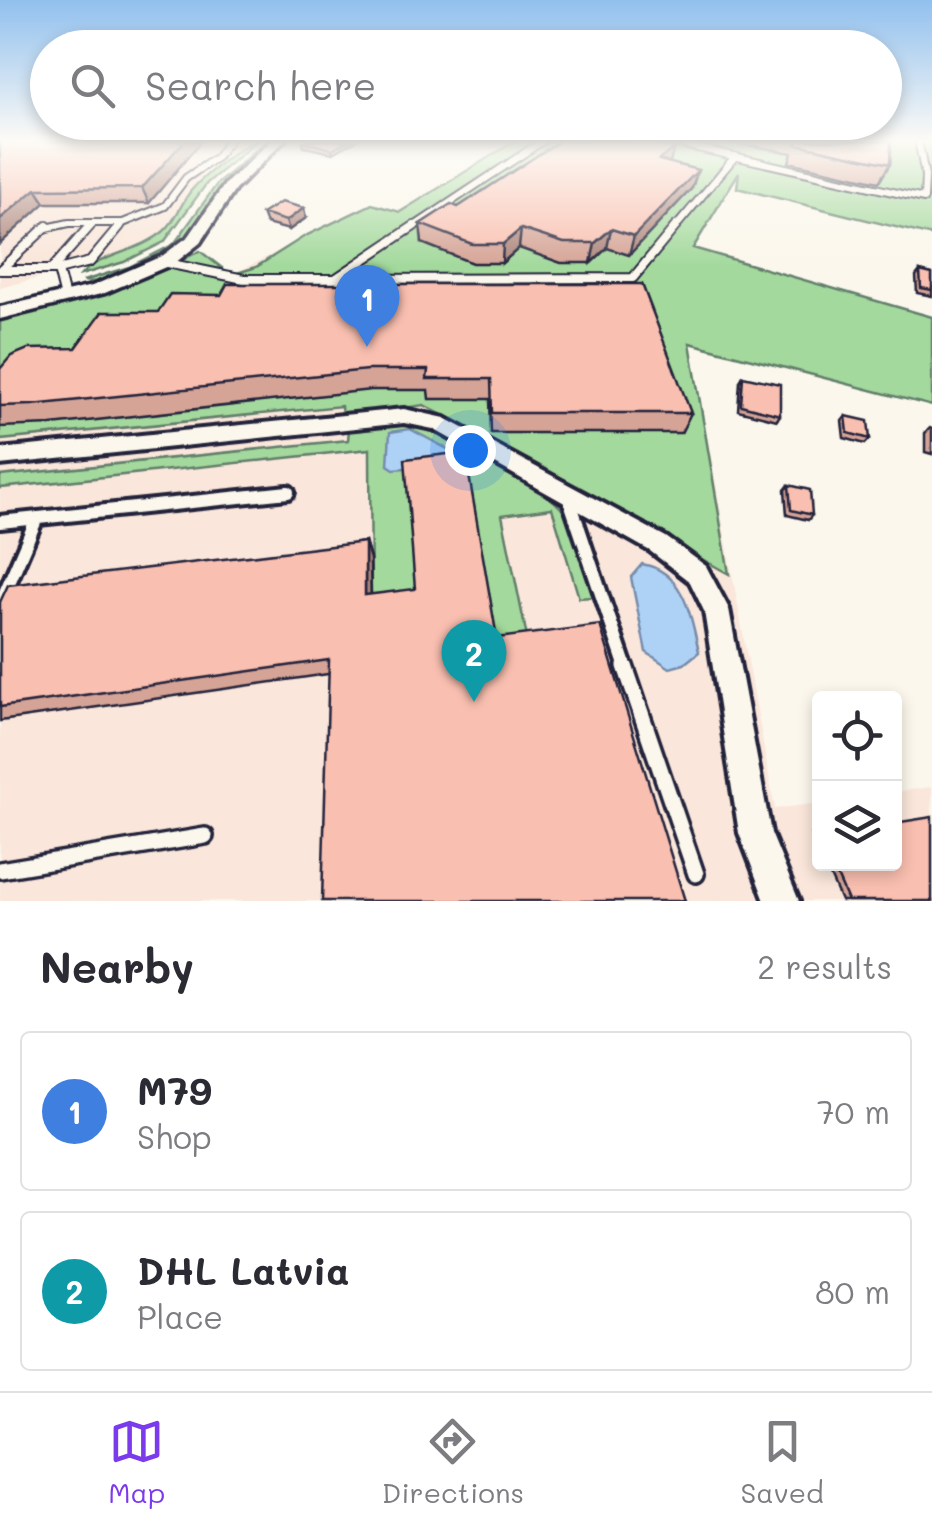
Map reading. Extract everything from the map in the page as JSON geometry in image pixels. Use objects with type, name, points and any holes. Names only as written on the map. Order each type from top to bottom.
[{"type":"street","points":[[0,313],[65,298],[161,262],[190,244],[236,182]]},
{"type":"street","points":[[0,457],[404,416],[438,423],[658,544],[698,574],[716,608],[755,833],[782,901]]},
{"type":"lane","points":[[0,270],[44,227],[123,223],[165,206],[183,182]]},
{"type":"lane","points":[[335,280],[481,182]]},
{"type":"lane","points":[[161,262],[244,279],[633,278],[714,182]]},
{"type":"lane","points":[[843,182],[924,199],[927,182]]},
{"type":"lane","points":[[55,270],[93,223]]},
{"type":"lane","points":[[0,270],[55,270],[90,262],[123,223]]},
{"type":"lane","points":[[55,270],[65,298]]},
{"type":"lane","points":[[0,522],[288,492]]},
{"type":"lane","points":[[568,495],[696,874]]},
{"type":"lane","points":[[0,604],[37,518]]},
{"type":"lane","points":[[0,870],[205,836]]},
{"type":"shaded area","points":[[0,182],[202,182],[190,192],[167,229],[154,239],[121,256],[0,288]]},
{"type":"shaded area","points":[[447,182],[733,182],[693,248],[690,343],[775,809],[812,804],[812,871],[902,871],[902,791],[932,787],[932,901],[0,901],[0,440],[194,421],[231,275],[372,204],[400,212]]},
{"type":"green space","points":[[200,182],[208,182],[164,242],[124,262],[81,275],[97,263],[164,231]]},
{"type":"green space","points":[[238,182],[177,244],[115,278],[83,281],[129,267],[174,244],[217,184]]},
{"type":"green space","points":[[449,182],[733,182],[693,248],[932,317],[932,406],[690,343],[729,574],[424,405],[342,417],[341,406],[0,440],[0,319],[146,278],[200,251],[231,275],[256,267],[305,236],[372,204],[400,212]]},
{"type":"green space","points":[[738,182],[932,182],[932,236],[737,188]]},
{"type":"green space","points":[[411,422],[470,449],[537,487],[571,522],[586,562],[592,597],[579,598],[552,508],[502,515],[529,647],[495,652],[418,604],[371,610],[370,449],[0,488],[0,476],[348,440],[349,429]]},
{"type":"water","points":[[410,429],[453,452],[452,464],[394,469],[388,465],[390,432]]},
{"type":"water","points":[[642,564],[668,576],[683,597],[699,652],[684,664],[670,668],[646,652],[631,577]]},
{"type":"building","points":[[0,182],[147,182],[142,188],[36,189],[0,219]]},
{"type":"building","points":[[496,182],[686,182],[634,236],[611,229],[595,243],[564,243],[521,229],[503,244],[472,244],[420,224],[451,204],[458,207]]},
{"type":"building","points":[[281,202],[304,208],[286,221],[262,214]]},
{"type":"building","points":[[920,271],[932,274],[932,290],[921,288]]},
{"type":"building","points":[[227,284],[642,284],[691,413],[492,413],[491,379],[427,379],[428,370],[367,370],[0,406],[0,369],[11,356],[28,349],[76,348],[102,312],[158,312],[170,294],[221,295]]},
{"type":"building","points":[[743,376],[780,384],[780,415],[741,405]]},
{"type":"building","points":[[846,416],[868,421],[870,439],[848,433]]},
{"type":"building","points":[[465,452],[497,638],[600,625],[685,901],[322,901],[329,660],[0,707],[0,602],[8,585],[365,542],[365,595],[415,589],[405,459]]},
{"type":"building","points":[[789,485],[810,490],[812,515],[791,510]]},
{"type":"building","points":[[932,817],[932,901],[848,901],[835,871],[902,871],[902,822]]},
{"type":"place","name":"M79","points":[[367,347]]},
{"type":"place","name":"DHL Latvia","points":[[474,702]]}]
